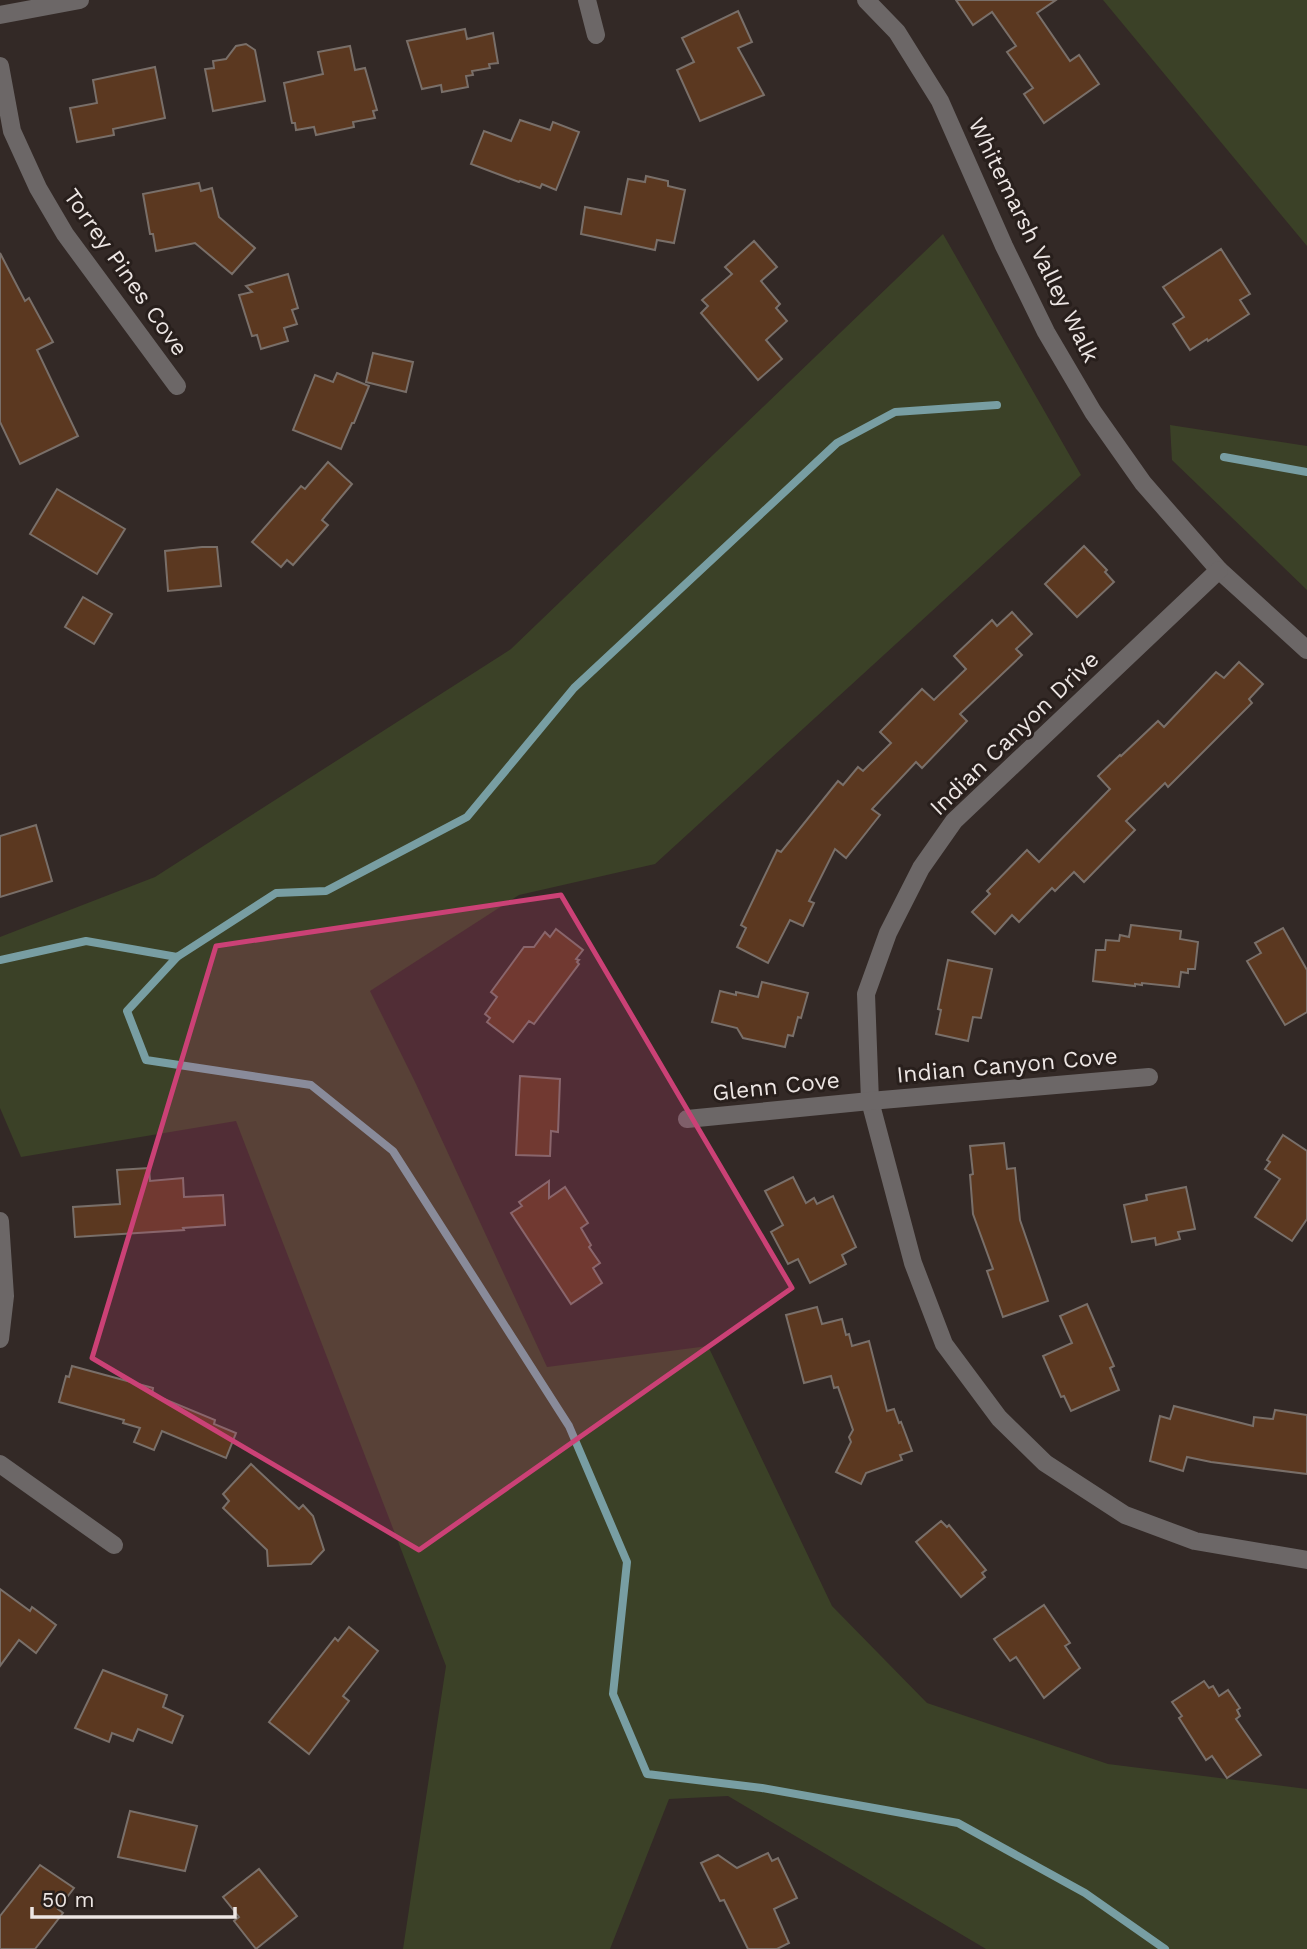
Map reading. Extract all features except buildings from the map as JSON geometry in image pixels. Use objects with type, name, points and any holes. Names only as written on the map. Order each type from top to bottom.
[{"type":"street","points":[[0,15],[80,0]]},
{"type":"street","points":[[587,0],[596,35]]},
{"type":"street","name":"Whitemarsh Valley Walk","points":[[866,0],[897,32],[940,101],[1004,246],[1046,332],[1093,412],[1143,483],[1219,570],[1307,650]]},
{"type":"street","name":"Torrey Pines Cove","points":[[0,66],[12,131],[38,188],[65,234],[177,386]]},
{"type":"street","name":"Indian Canyon Drive","points":[[1219,570],[954,821],[920,868],[888,933],[866,994],[870,1101],[913,1263],[944,1344],[999,1418],[1045,1463],[1125,1515],[1195,1541],[1307,1560]]},
{"type":"street","name":"Indian Canyon Cove","points":[[870,1101],[1149,1077]]},
{"type":"street","name":"Glenn Cove","points":[[687,1119],[870,1101]]},
{"type":"street","points":[[0,1221],[5,1296],[0,1339]]},
{"type":"street","points":[[0,1464],[114,1545]]},
{"type":"highlighted area","points":[[561,895],[792,1288],[419,1550],[92,1358],[216,946]]},
{"type":"green space","points":[[1103,0],[1307,0],[1307,246]]},
{"type":"green space","points":[[943,234],[1081,475],[655,864],[519,895],[370,991],[547,1367],[708,1346],[832,1606],[927,1703],[1108,1764],[1307,1789],[1307,1949],[986,1949],[728,1796],[669,1799],[610,1949],[403,1949],[446,1666],[236,1121],[21,1157],[0,1108],[0,937],[155,877],[511,649]]},
{"type":"green space","points":[[1170,425],[1307,446],[1307,590],[1172,460]]},
{"type":"waterway","points":[[0,960],[86,941],[177,957],[276,893],[326,891],[467,817],[574,688],[837,443],[895,412],[997,405]]},
{"type":"waterway","points":[[1224,457],[1307,472]]},
{"type":"waterway","points":[[177,957],[127,1011],[146,1060],[311,1085],[393,1151],[569,1426],[627,1562],[613,1694],[647,1774],[762,1788],[958,1823],[1085,1893],[1165,1949]]}]
